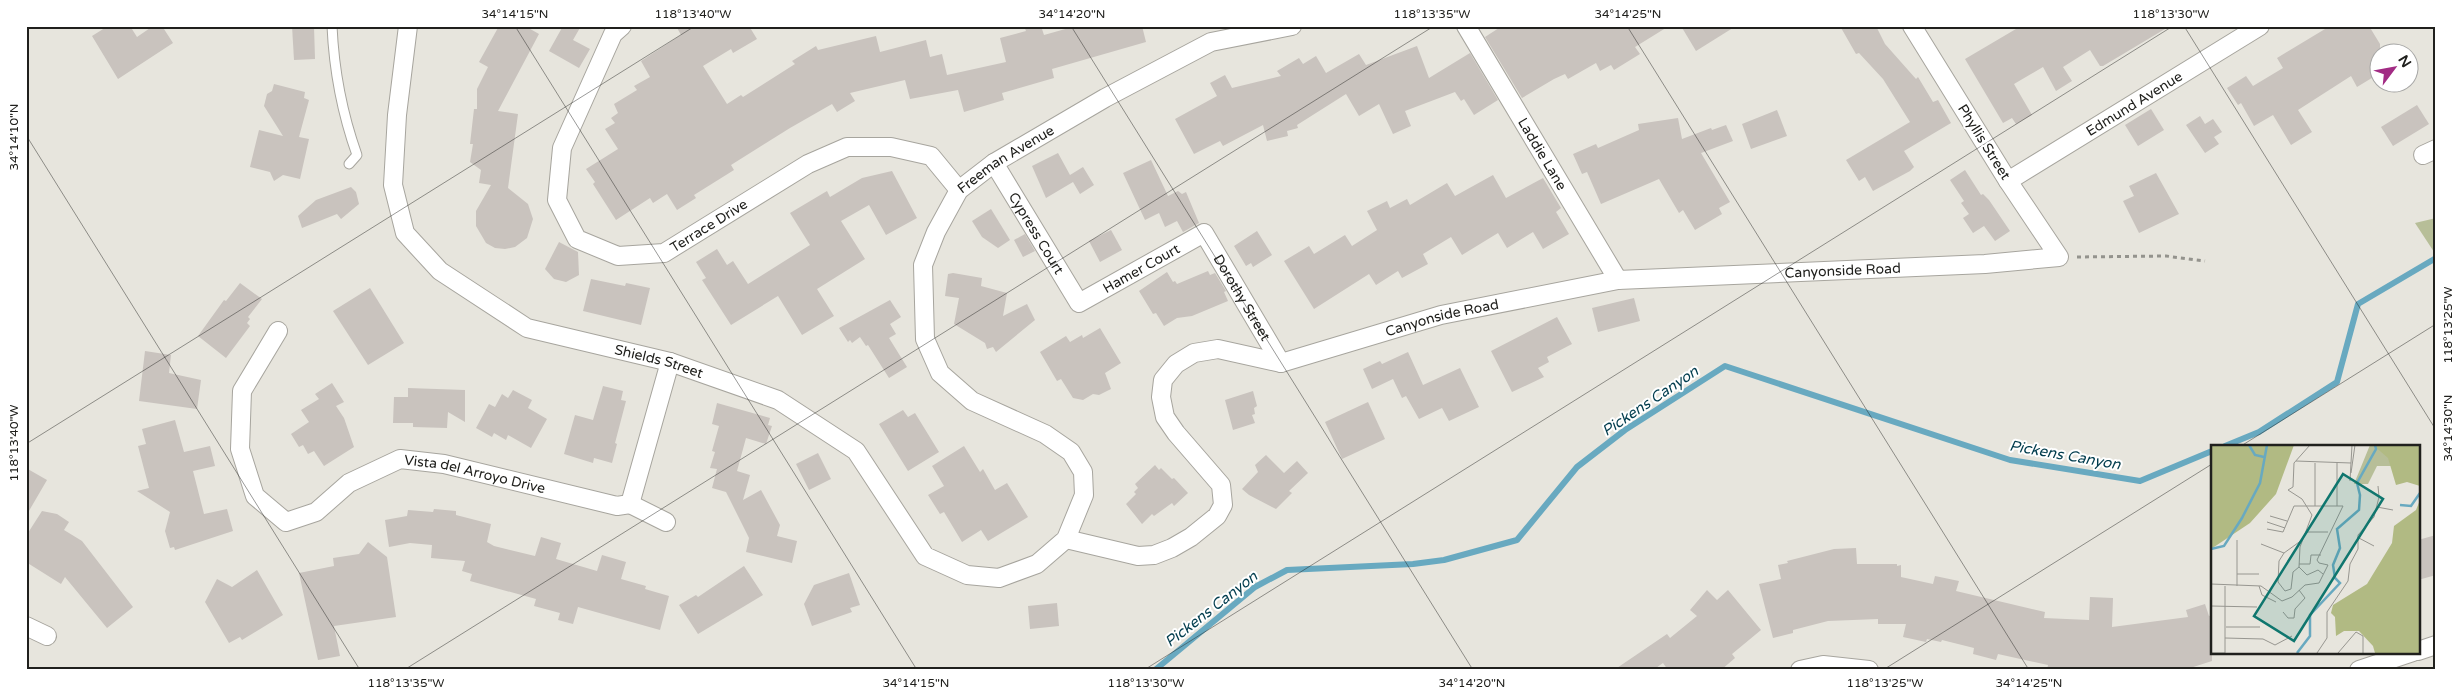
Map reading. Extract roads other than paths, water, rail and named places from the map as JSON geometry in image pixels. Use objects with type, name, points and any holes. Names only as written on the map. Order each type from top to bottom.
[{"type":"street","name":"Shields Street","points":[[408,26],[396,115],[394,185],[405,233],[440,271],[526,328],[670,362],[778,400],[856,451],[925,556],[967,574],[999,578],[1037,564],[1066,539]]},
{"type":"street","name":"Terrace Drive","points":[[622,26],[613,34],[562,148],[557,200],[577,239],[618,256],[664,253],[808,164],[847,148],[891,147],[931,156],[959,190]]},
{"type":"street","name":"Freeman Avenue","points":[[1066,539],[1084,495],[1083,472],[1071,452],[1045,434],[972,400],[940,373],[925,339],[923,265],[936,232],[959,190],[994,163],[1105,98],[1211,42],[1292,26]]},
{"type":"street","name":"Laddie Lane","points":[[1466,26],[1618,280]]},
{"type":"street","name":"Phyllis Street","points":[[1912,26],[2008,181],[2059,257]]},
{"type":"street","name":"Edmund Avenue","points":[[2008,181],[2260,26]]},
{"type":"street","name":"Cypress Court","points":[[994,163],[1079,303]]},
{"type":"street","name":"Hamer Court","points":[[1079,303],[1204,234]]},
{"type":"street","name":"Dorothy Street","points":[[1204,234],[1281,363]]},
{"type":"street","name":"Canyonside Road","points":[[1066,539],[1138,556],[1154,555],[1172,548],[1217,516],[1223,505],[1224,496],[1221,485],[1165,417],[1161,397],[1163,380],[1176,364],[1194,353],[1218,350],[1281,363],[1441,315],[1618,280],[1985,264],[2059,257]]},
{"type":"street","name":"Vista del Arroyo Drive","points":[[278,331],[242,391],[240,449],[255,496],[286,522],[316,512],[349,483],[400,459],[444,464],[617,506],[630,504]]},
{"type":"street","points":[[666,522],[630,504],[670,362]]},
{"type":"street","points":[[26,626],[47,636]]},
{"type":"street","points":[[2420,649],[2436,645]]},
{"type":"street","points":[[2360,670],[2407,654]]},
{"type":"street","points":[[1800,670],[1823,665],[1869,670]]},
{"type":"lane","points":[[332,26],[335,74],[348,128],[357,155],[349,164]]},
{"type":"waterway","name":"Pickens Canyon","points":[[2227,445],[2259,432],[2337,382],[2358,304],[2436,258]]},
{"type":"waterway","name":"Pickens Canyon","points":[[1155,670],[1255,587],[1287,570],[1413,564],[1444,560],[1517,540],[1577,467],[1625,430],[1725,366],[2010,460],[2140,481],[2211,451]]}]
